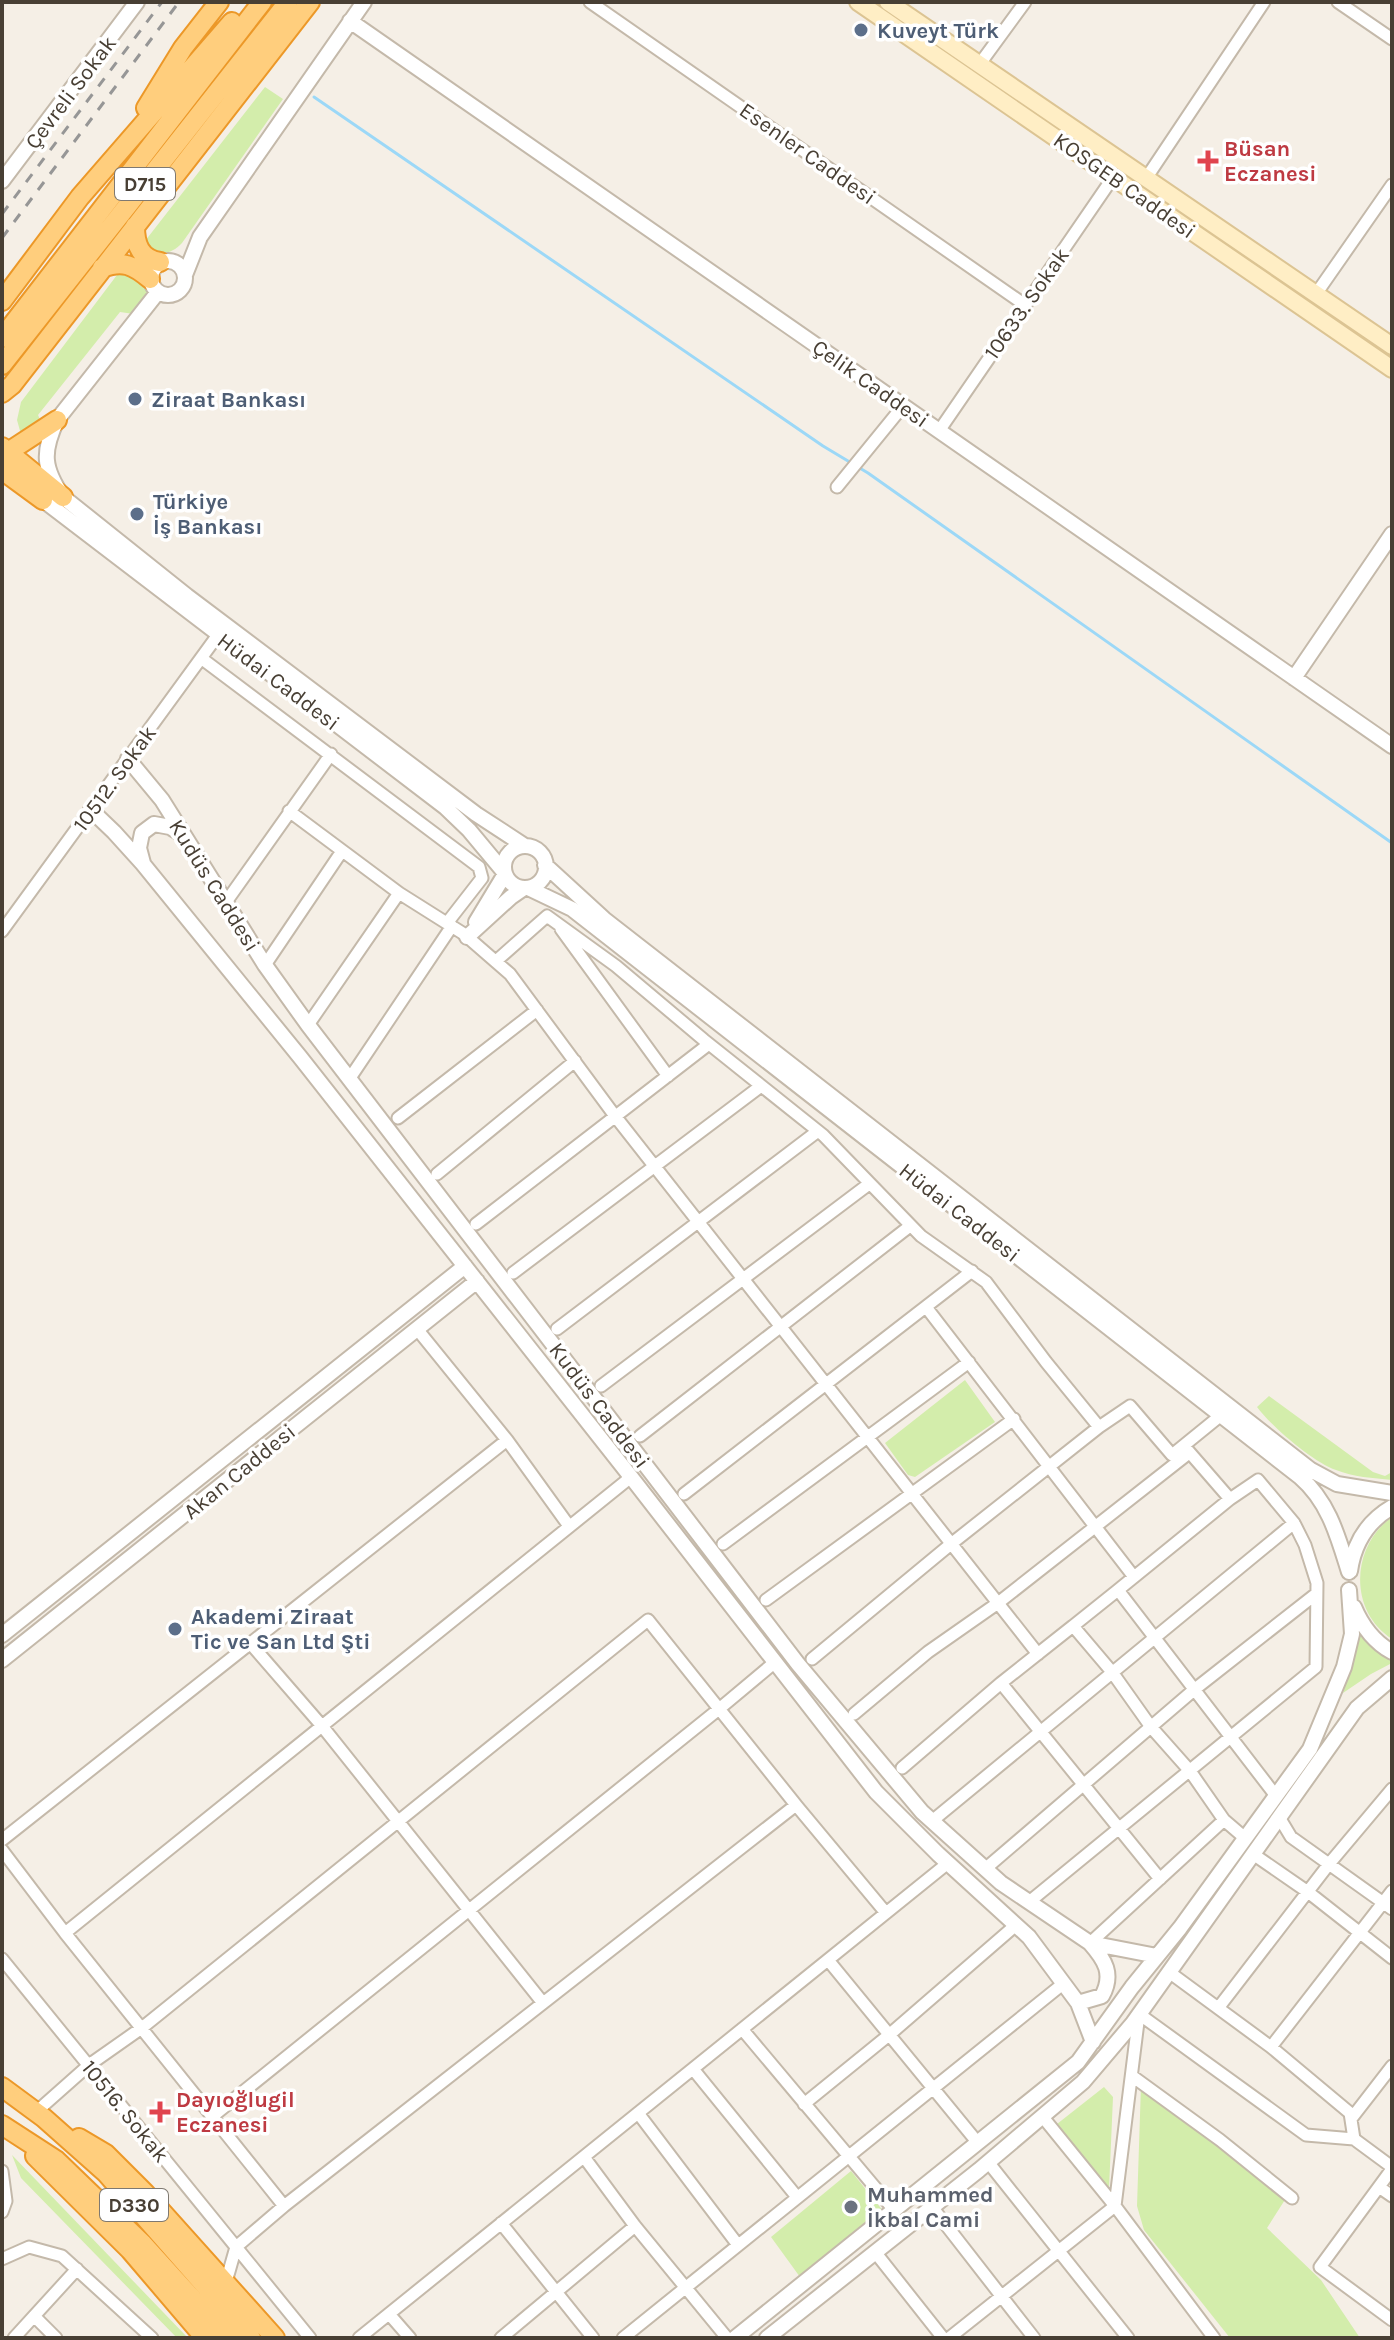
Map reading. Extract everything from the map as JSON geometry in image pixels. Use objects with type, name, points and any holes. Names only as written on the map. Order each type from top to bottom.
[{"type":"highway","points":[[116,156],[183,48],[219,2]]},
{"type":"highway","points":[[2,301],[80,197],[250,2]]},
{"type":"highway","name":"D715","points":[[2,338],[262,2]]},
{"type":"highway","points":[[214,124],[288,2]]},
{"type":"highway","name":"D715","points":[[2,365],[288,2]]},
{"type":"highway","points":[[2,390],[12,385],[310,2]]},
{"type":"highway","points":[[135,226],[140,251],[159,274]]},
{"type":"highway","points":[[102,268],[122,263],[159,274]]},
{"type":"highway","points":[[4,456],[57,420]]},
{"type":"highway","points":[[4,456],[63,497]]},
{"type":"highway","points":[[4,456],[43,500]]},
{"type":"highway","points":[[2,488],[43,500]]},
{"type":"highway","name":"D330","points":[[2,2087],[40,2115],[106,2173],[251,2338]]},
{"type":"highway","points":[[40,2115],[106,2154],[275,2338]]},
{"type":"highway","points":[[7,2128],[130,2250],[205,2338]]},
{"type":"highway","name":"D330","points":[[7,2128],[56,2160],[133,2233],[228,2338]]},
{"type":"main road","name":"KOSGEB Caddesi","points":[[858,2],[1392,369]]},
{"type":"main road","name":"KOSGEB Caddesi","points":[[888,2],[1392,346]]},
{"type":"street","name":"Çevreli Sokak","points":[[2,181],[137,2]]},
{"type":"street","points":[[63,497],[49,474],[46,459],[48,440],[57,420],[159,274],[200,237],[364,2]]},
{"type":"street","name":"Esenler Caddesi","points":[[590,2],[1025,305]]},
{"type":"street","points":[[979,65],[1025,2]]},
{"type":"street","points":[[1147,177],[1264,2]]},
{"type":"street","points":[[1338,2],[1392,39]]},
{"type":"street","name":"Çelik Caddesi","points":[[350,21],[1392,746]]},
{"type":"street","name":"10633. Sokak","points":[[939,431],[1114,176]]},
{"type":"street","points":[[1316,294],[1392,185]]},
{"type":"street","points":[[159,274],[168,295],[176,293],[183,286],[200,237]]},
{"type":"street","points":[[159,274],[178,264],[185,275]]},
{"type":"street","points":[[837,487],[903,406]]},
{"type":"street","name":"Hüdai Caddesi","points":[[63,497],[222,630],[457,817],[505,873]]},
{"type":"street","name":"Hüdai Caddesi","points":[[43,500],[476,814],[525,846]]},
{"type":"street","points":[[1294,678],[1392,534]]},
{"type":"street","name":"10512. Sokak","points":[[2,931],[222,630]]},
{"type":"street","points":[[201,658],[479,867],[482,878],[350,1078]]},
{"type":"street","points":[[226,902],[331,754]]},
{"type":"street","name":"Kudüs Caddesi","points":[[128,759],[162,800],[265,965],[308,1025],[798,1664],[922,1812],[1001,1883],[1090,1943],[1157,1956]]},
{"type":"street","name":"Kudüs Caddesi","points":[[91,810],[143,863],[477,1281],[876,1792],[1029,1937],[1078,2003],[1093,2042]]},
{"type":"street","points":[[289,811],[399,893],[467,937],[510,974],[615,1116],[1038,1654]]},
{"type":"street","points":[[143,863],[139,848],[142,833],[154,824],[170,827],[184,836]]},
{"type":"street","points":[[525,846],[538,851],[545,865],[540,881],[511,897],[467,937],[505,873],[508,855],[525,846]]},
{"type":"street","points":[[265,965],[342,851]]},
{"type":"street","name":"Hüdai Caddesi","points":[[545,865],[604,919],[1311,1470],[1337,1484],[1392,1493]]},
{"type":"street","points":[[505,873],[511,883],[526,888]]},
{"type":"street","name":"Hüdai Caddesi","points":[[526,888],[572,909],[1300,1477],[1329,1513],[1349,1572]]},
{"type":"street","points":[[308,1025],[399,893]]},
{"type":"street","points":[[496,961],[547,916],[616,966],[818,1131],[910,1226],[986,1282],[1099,1427]]},
{"type":"street","points":[[553,919],[668,1076]]},
{"type":"street","points":[[398,1118],[537,1010]]},
{"type":"street","points":[[476,1224],[709,1044]]},
{"type":"street","points":[[437,1174],[575,1061]]},
{"type":"street","points":[[513,1273],[761,1086]]},
{"type":"street","points":[[557,1329],[818,1131]]},
{"type":"street","points":[[601,1386],[869,1184]]},
{"type":"street","points":[[640,1436],[910,1226]]},
{"type":"street","name":"Akan Caddesi","points":[[2,1635],[465,1266]]},
{"type":"street","points":[[684,1494],[972,1271]]},
{"type":"street","name":"Akan Caddesi","points":[[2,1660],[477,1281]]},
{"type":"street","points":[[926,1307],[1134,1577]]},
{"type":"street","points":[[417,1329],[507,1440],[569,1526]]},
{"type":"street","points":[[723,1544],[969,1362]]},
{"type":"street","points":[[812,1659],[951,1544],[1130,1406],[1172,1455],[1186,1449]]},
{"type":"street","points":[[854,1714],[928,1652],[998,1603],[1096,1527],[1220,1416]]},
{"type":"street","points":[[766,1600],[1014,1419]]},
{"type":"street","points":[[2,1840],[507,1440]]},
{"type":"street","points":[[1186,1449],[1230,1499]]},
{"type":"street","points":[[65,1933],[631,1477]]},
{"type":"street","points":[[902,1768],[1001,1683],[1230,1499],[1258,1480],[1294,1523],[1317,1583],[1316,1667],[1029,1902]]},
{"type":"street","points":[[735,2338],[1078,2062],[1310,1749],[1344,1667],[1352,1634],[1349,1572],[1354,1551],[1364,1531],[1392,1507]]},
{"type":"street","points":[[932,1821],[1294,1523]]},
{"type":"street","points":[[1118,1590],[1276,1796]]},
{"type":"street","points":[[1349,1590],[1365,1629],[1374,1640],[1392,1652]]},
{"type":"street","points":[[985,1869],[1195,1689],[1316,1594]]},
{"type":"street","points":[[40,2115],[89,2065],[143,2027],[648,1620],[886,1913]]},
{"type":"street","points":[[1073,1626],[1112,1672],[1151,1727],[1190,1771],[1224,1820],[1245,1838]]},
{"type":"street","points":[[250,1643],[322,1726],[543,2003]]},
{"type":"street","points":[[213,2116],[774,1663]]},
{"type":"street","points":[[767,2338],[1083,2082],[1139,2014],[1357,1708],[1392,1678]]},
{"type":"street","points":[[1001,1683],[1160,1879]]},
{"type":"street","points":[[1219,2007],[1329,1864],[1392,1789]]},
{"type":"street","points":[[226,2282],[236,2247],[284,2206],[796,1805]]},
{"type":"street","points":[[1279,1817],[1291,1837],[1388,1905]]},
{"type":"street","points":[[1078,2003],[1102,1996],[1107,1987],[1106,1961],[1090,1943],[1224,1820]]},
{"type":"street","points":[[2,1850],[284,2206]]},
{"type":"street","points":[[1253,1854],[1308,1892],[1392,1958]]},
{"type":"street","points":[[359,2338],[948,1863]]},
{"type":"street","points":[[1271,2047],[1360,1933],[1388,1905],[1392,1891]]},
{"type":"street","points":[[804,2104],[1016,1925]]},
{"type":"street","name":"10516. Sokak","points":[[2,1959],[310,2338]]},
{"type":"street","points":[[828,1960],[978,2143]]},
{"type":"street","points":[[1169,1972],[1271,2047],[1350,2113],[1354,2139]]},
{"type":"street","points":[[623,2338],[1064,1983]]},
{"type":"street","points":[[875,2252],[946,2338],[1115,2206],[1139,2014]]},
{"type":"street","points":[[1139,2014],[1306,2135],[1354,2139],[1392,2168],[1320,2267],[1392,2320]]},
{"type":"street","points":[[742,2029],[894,2210]]},
{"type":"street","points":[[1351,2119],[1392,2066]]},
{"type":"street","points":[[693,2069],[797,2197]]},
{"type":"street","points":[[1132,2076],[1220,2140],[1292,2198]]},
{"type":"street","points":[[638,2113],[738,2245]]},
{"type":"street","points":[[1042,2116],[1115,2206],[1209,2336]]},
{"type":"street","points":[[584,2157],[635,2226],[727,2338]]},
{"type":"street","points":[[988,2162],[1128,2338]]},
{"type":"street","points":[[2,2171],[6,2201],[2,2212]]},
{"type":"street","points":[[1379,2187],[1392,2196]]},
{"type":"street","points":[[932,2207],[1034,2338]]},
{"type":"street","points":[[501,2223],[593,2338]]},
{"type":"street","points":[[501,2338],[635,2226]]},
{"type":"street","points":[[2,2259],[29,2247],[62,2256],[152,2338]]},
{"type":"street","points":[[14,2338],[77,2269]]},
{"type":"street","points":[[389,2314],[410,2338]]},
{"type":"street","points":[[34,2316],[56,2338]]},
{"type":"green space","points":[[265,87],[283,99],[182,243],[168,252],[153,250],[145,241]]},
{"type":"green space","points":[[120,271],[136,275],[151,296],[134,314],[120,312],[38,415],[43,426],[22,438],[17,420],[21,402]]},
{"type":"green space","points":[[965,1380],[995,1422],[915,1477],[908,1475],[885,1443]]},
{"type":"green space","points":[[1269,1396],[1373,1472],[1385,1476],[1392,1472],[1392,1480],[1336,1470],[1305,1452],[1257,1407]]},
{"type":"green space","points":[[1392,1517],[1392,1639],[1378,1627],[1368,1612],[1360,1578],[1362,1561],[1369,1544],[1378,1529]]},
{"type":"green space","points":[[1357,1622],[1392,1655],[1392,1663],[1343,1693],[1354,1657]]},
{"type":"green space","points":[[1141,2085],[1288,2195],[1267,2228],[1321,2280],[1360,2338],[1230,2338],[1144,2230],[1137,2206]]},
{"type":"green space","points":[[1104,2087],[1113,2097],[1109,2189],[1057,2124]]},
{"type":"green space","points":[[12,2155],[188,2338],[177,2338],[21,2178]]},
{"type":"green space","points":[[851,2171],[884,2212],[800,2277],[771,2237]]},
{"type":"waterway","points":[[314,97],[823,446],[868,473],[1392,843]]},
{"type":"railway","points":[[2,214],[162,2]]},
{"type":"railway","points":[[2,238],[179,2]]},
{"type":"place","name":"Kuveyt Türk","points":[[861,30]]},
{"type":"place","name":"Büsan Eczanesi","points":[[1208,161]]},
{"type":"place","name":"Ziraat Bankası","points":[[135,399]]},
{"type":"place","name":"Türkiye İş Bankası","points":[[137,514]]},
{"type":"place","name":"Akademi Ziraat Tic ve San Ltd Şti","points":[[175,1629]]},
{"type":"place","name":"Dayıoğlugil Eczanesi","points":[[160,2112]]},
{"type":"place","name":"Muhammed İkbal Cami","points":[[851,2207]]}]
